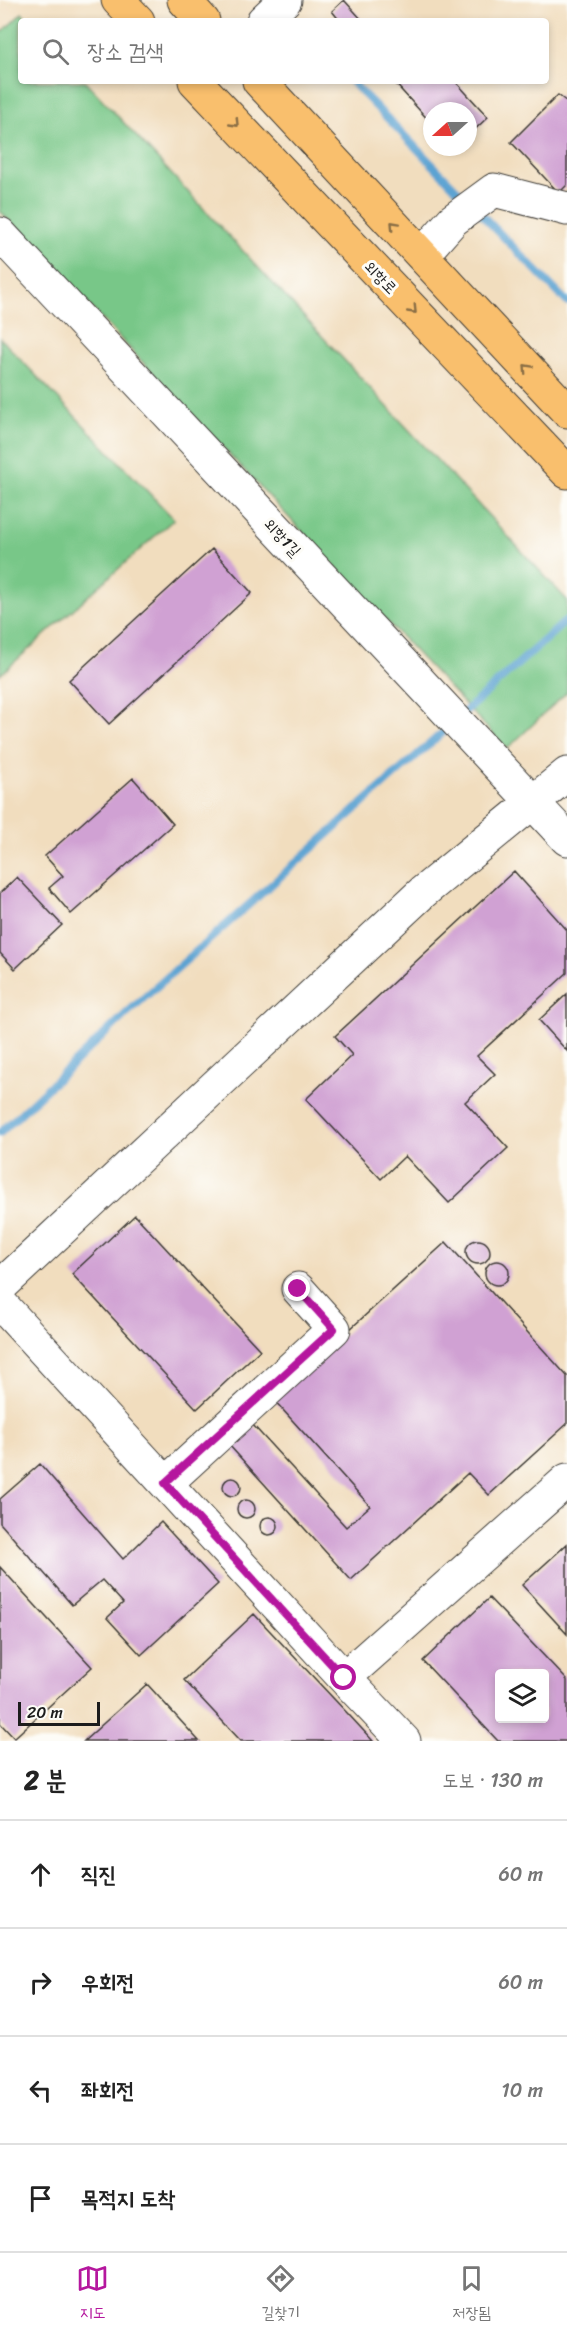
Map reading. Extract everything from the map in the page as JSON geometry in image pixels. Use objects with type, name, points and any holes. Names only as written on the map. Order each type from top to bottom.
[{"type":"main road","points":[[118,0],[135,18]]},
{"type":"main road","points":[[184,0],[200,18]]},
{"type":"main road","name":"외항로","points":[[198,84],[567,472]]},
{"type":"main road","points":[[262,84],[567,411]]},
{"type":"lane","points":[[266,18],[285,0]]},
{"type":"lane","points":[[422,255],[453,220],[494,190],[567,209]]},
{"type":"lane","name":"외항1길","points":[[0,234],[567,839]]},
{"type":"lane","points":[[0,1287],[423,892],[567,774]]},
{"type":"lane","points":[[165,1483],[334,1329],[298,1289]]},
{"type":"lane","points":[[0,1303],[404,1741]]},
{"type":"lane","points":[[344,1678],[567,1480]]},
{"type":"green space","points":[[22,13],[26,18],[18,18],[18,84],[88,84],[567,600],[567,692],[507,749],[0,211],[0,34]]},
{"type":"green space","points":[[0,338],[174,519],[0,675]]},
{"type":"building","points":[[344,0],[360,18],[338,18],[332,11]]},
{"type":"building","points":[[396,84],[458,84],[474,102],[423,102],[423,114]]},
{"type":"building","points":[[558,95],[567,102],[567,185],[559,193],[511,142]]},
{"type":"building","points":[[477,105],[488,117],[477,127]]},
{"type":"building","points":[[212,549],[252,593],[109,724],[69,680]]},
{"type":"building","points":[[133,778],[173,824],[71,914],[49,888],[63,876],[45,856]]},
{"type":"building","points":[[514,871],[567,930],[567,973],[477,1056],[495,1074],[465,1102],[508,1148],[449,1203],[405,1156],[381,1179],[306,1099],[352,1055],[335,1036]]},
{"type":"building","points":[[17,877],[62,925],[15,969],[0,953],[0,893]]},
{"type":"building","points":[[567,994],[567,1051],[539,1020]]},
{"type":"building","points":[[135,1215],[260,1350],[197,1409],[72,1274]]},
{"type":"building","points":[[478,1240],[483,1241],[489,1247],[489,1257],[483,1263],[478,1264],[473,1263],[467,1257],[466,1252],[467,1247],[473,1241]]},
{"type":"building","points":[[446,1242],[567,1376],[567,1424],[489,1495],[468,1473],[351,1580],[229,1445],[252,1424],[346,1527],[370,1506],[273,1399]]},
{"type":"building","points":[[497,1261],[506,1264],[509,1273],[506,1282],[497,1285],[488,1282],[485,1273],[488,1264]]},
{"type":"building","points":[[40,1464],[123,1559],[161,1522],[218,1584],[141,1655],[107,1618],[123,1603],[102,1580],[72,1605],[0,1523],[0,1499]]},
{"type":"building","points":[[232,1478],[238,1481],[241,1487],[238,1493],[232,1496],[226,1493],[223,1487],[226,1481]]},
{"type":"building","points":[[246,1500],[252,1503],[255,1509],[252,1515],[246,1518],[240,1515],[237,1509],[240,1503]]},
{"type":"building","points":[[269,1517],[275,1520],[278,1526],[275,1532],[269,1535],[263,1532],[260,1526],[263,1520]]},
{"type":"building","points":[[567,1544],[567,1634],[522,1585]]},
{"type":"building","points":[[0,1567],[92,1667],[14,1738],[0,1723]]},
{"type":"building","points":[[489,1598],[567,1680],[567,1741],[498,1741],[423,1661]]},
{"type":"building","points":[[254,1614],[373,1741],[241,1741],[184,1680]]},
{"type":"building","points":[[147,1684],[199,1741],[84,1741]]},
{"type":"waterway","points":[[354,84],[468,201]]},
{"type":"waterway","points":[[477,210],[567,302]]},
{"type":"waterway","points":[[460,716],[567,620]]},
{"type":"waterway","points":[[0,1133],[128,1012],[451,725]]},
{"type":"route","points":[[298,1289],[334,1329],[165,1483],[344,1678]]}]
